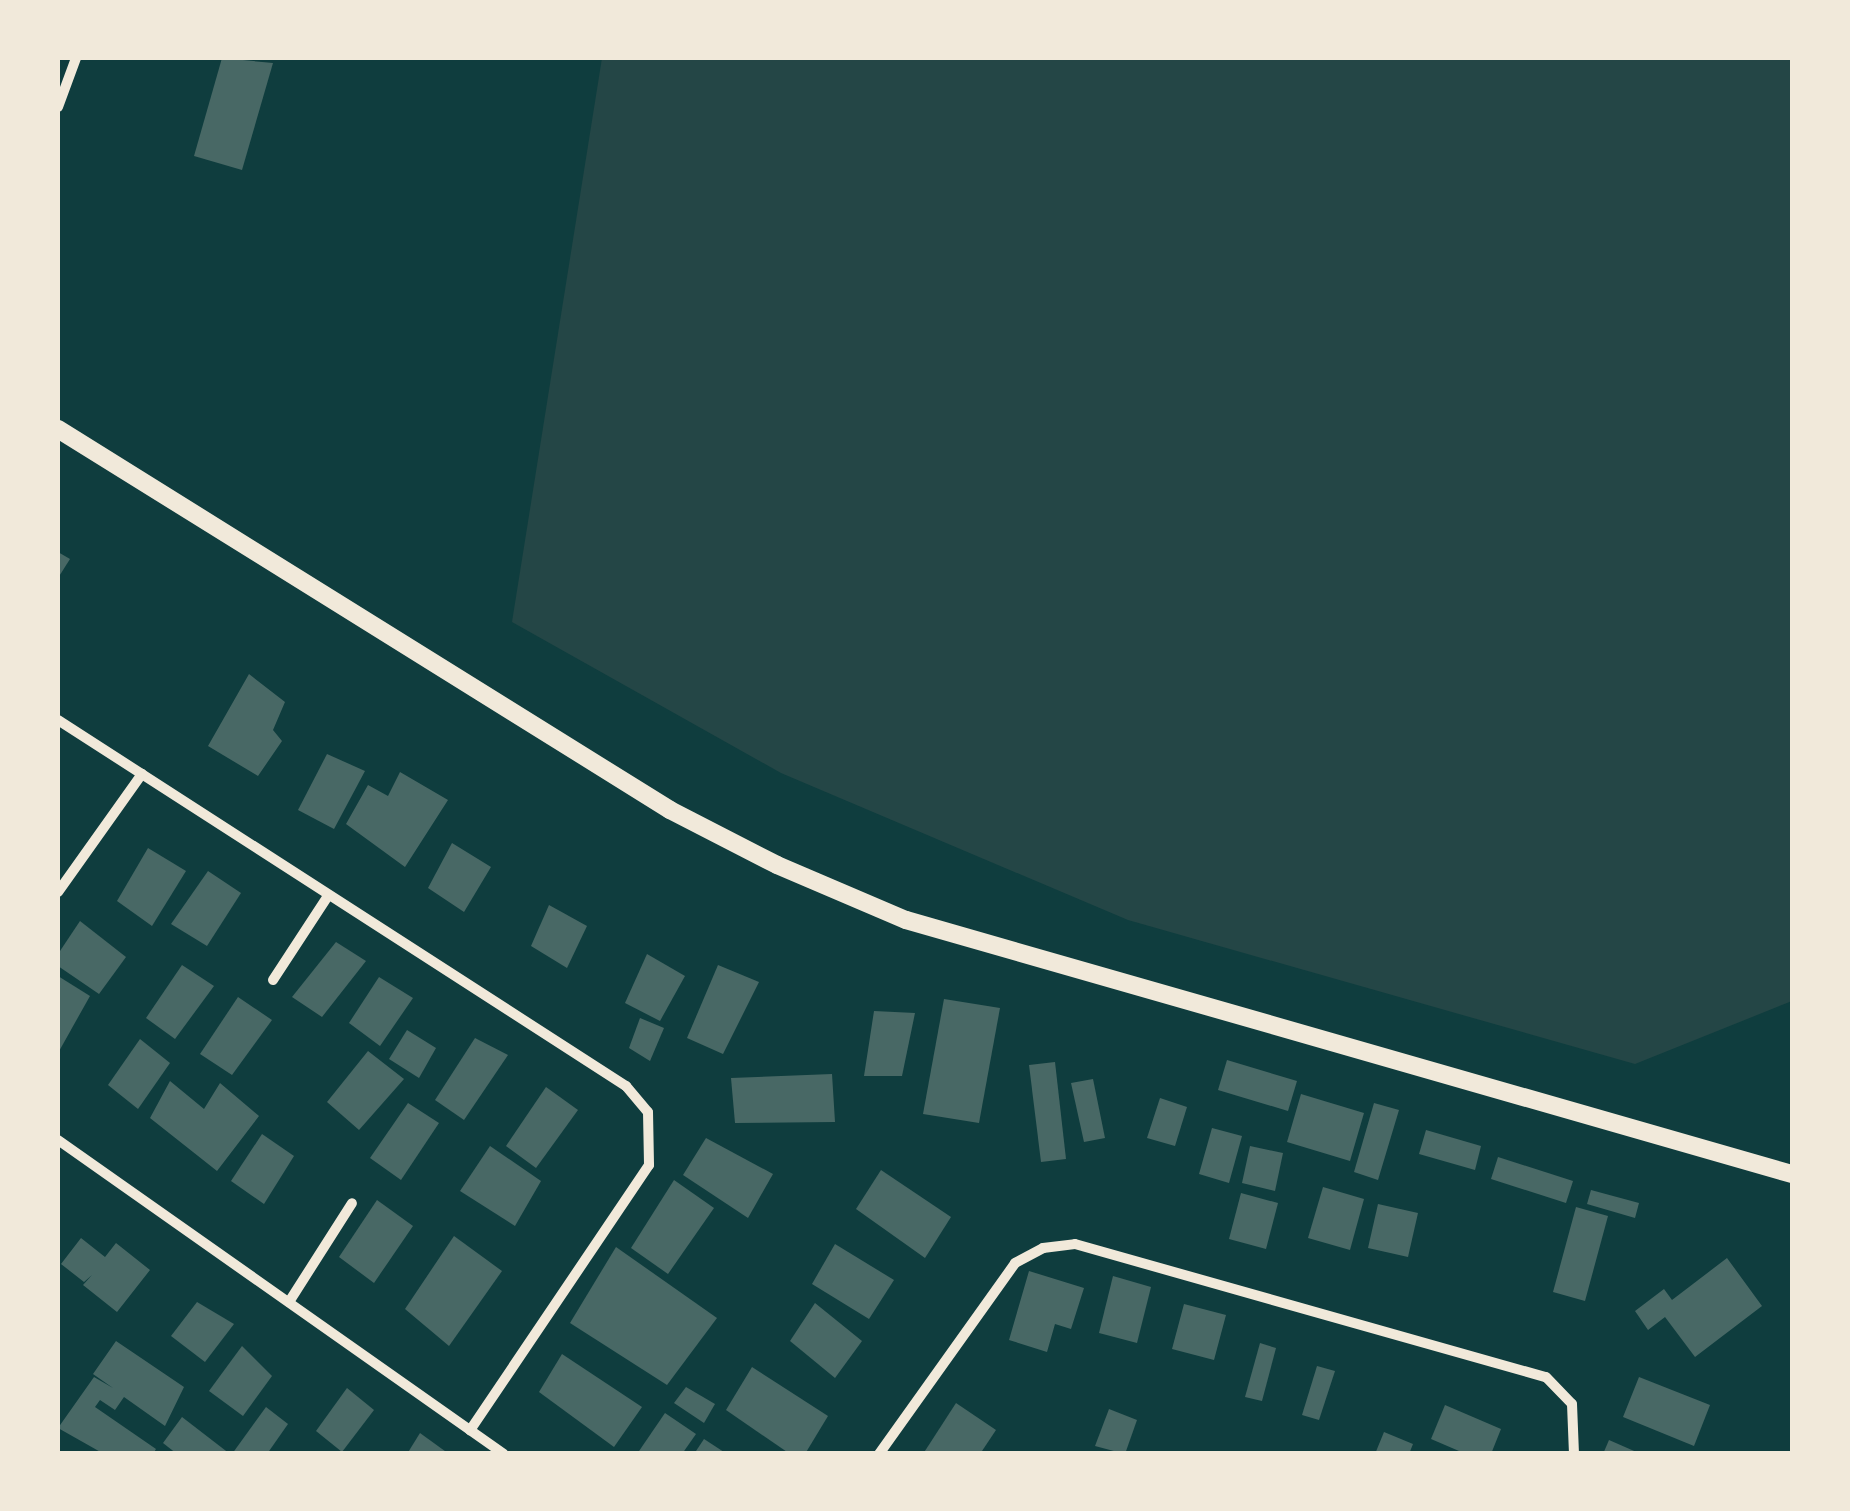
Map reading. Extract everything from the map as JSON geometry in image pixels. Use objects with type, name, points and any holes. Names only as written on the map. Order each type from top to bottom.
[{"type":"street","points":[[58,107],[76,58]]},
{"type":"street","points":[[58,429],[670,810],[793,872],[906,920],[1792,1174]]},
{"type":"street","points":[[58,720],[626,1086],[652,1121],[649,1165],[470,1430]]},
{"type":"street","points":[[58,892],[142,774]]},
{"type":"street","points":[[273,980],[328,896]]},
{"type":"street","points":[[58,1140],[504,1454]]},
{"type":"street","points":[[290,1302],[352,1203]]},
{"type":"street","points":[[879,1454],[1015,1263],[1043,1248],[1075,1244],[1546,1377],[1572,1404],[1574,1454]]},
{"type":"shaded area","points":[[602,58],[1792,58],[1792,1001],[1635,1064],[1128,920],[781,773],[512,622]]},
{"type":"building","points":[[222,58],[273,63],[242,170],[194,156]]},
{"type":"building","points":[[58,552],[70,559],[58,578]]},
{"type":"building","points":[[249,674],[285,702],[273,730],[282,741],[258,776],[208,746]]},
{"type":"building","points":[[327,754],[365,771],[334,829],[298,810]]},
{"type":"building","points":[[400,772],[448,800],[405,867],[346,824],[368,785],[388,796]]},
{"type":"building","points":[[452,843],[491,867],[464,912],[428,888]]},
{"type":"building","points":[[148,848],[186,871],[152,926],[117,901]]},
{"type":"building","points":[[208,871],[241,893],[207,946],[171,924]]},
{"type":"building","points":[[549,905],[587,926],[567,968],[531,946]]},
{"type":"building","points":[[80,921],[126,957],[99,994],[58,966],[58,954]]},
{"type":"building","points":[[336,942],[366,961],[322,1017],[292,997]]},
{"type":"building","points":[[647,954],[685,976],[660,1021],[625,1003]]},
{"type":"building","points":[[182,965],[214,986],[175,1039],[146,1018]]},
{"type":"building","points":[[718,965],[759,982],[723,1054],[687,1038]]},
{"type":"building","points":[[58,976],[90,996],[58,1053]]},
{"type":"building","points":[[379,977],[413,998],[380,1046],[349,1023]]},
{"type":"building","points":[[238,997],[272,1020],[232,1075],[200,1054]]},
{"type":"building","points":[[944,999],[1000,1008],[979,1123],[923,1114]]},
{"type":"building","points":[[874,1011],[915,1013],[902,1076],[864,1076]]},
{"type":"building","points":[[640,1018],[664,1028],[650,1061],[629,1048]]},
{"type":"building","points":[[407,1030],[436,1048],[419,1078],[389,1059]]},
{"type":"building","points":[[475,1038],[508,1055],[464,1120],[435,1100]]},
{"type":"building","points":[[140,1039],[170,1063],[138,1109],[108,1085]]},
{"type":"building","points":[[368,1051],[404,1079],[359,1130],[327,1102]]},
{"type":"building","points":[[1227,1060],[1297,1081],[1288,1111],[1218,1090]]},
{"type":"building","points":[[1055,1062],[1066,1159],[1041,1162],[1029,1065]]},
{"type":"building","points":[[832,1074],[835,1122],[735,1123],[731,1078]]},
{"type":"building","points":[[1093,1079],[1105,1138],[1084,1142],[1071,1083]]},
{"type":"building","points":[[170,1081],[204,1109],[220,1083],[259,1116],[217,1171],[150,1118]]},
{"type":"building","points":[[546,1087],[578,1110],[536,1168],[506,1146]]},
{"type":"building","points":[[1301,1094],[1364,1113],[1350,1161],[1287,1142]]},
{"type":"building","points":[[1160,1098],[1187,1107],[1175,1146],[1147,1138]]},
{"type":"building","points":[[408,1103],[439,1123],[401,1180],[370,1158]]},
{"type":"building","points":[[1374,1103],[1399,1110],[1378,1180],[1354,1172]]},
{"type":"building","points":[[1212,1128],[1242,1136],[1229,1183],[1199,1174]]},
{"type":"building","points":[[1426,1130],[1481,1146],[1475,1170],[1419,1154]]},
{"type":"building","points":[[262,1134],[294,1156],[264,1204],[231,1181]]},
{"type":"building","points":[[706,1138],[773,1174],[748,1218],[683,1175]]},
{"type":"building","points":[[490,1146],[541,1181],[515,1226],[460,1191]]},
{"type":"building","points":[[1250,1146],[1283,1153],[1275,1191],[1242,1183]]},
{"type":"building","points":[[1498,1157],[1573,1181],[1566,1203],[1491,1179]]},
{"type":"building","points":[[881,1170],[951,1217],[925,1258],[856,1209]]},
{"type":"building","points":[[674,1180],[714,1208],[668,1274],[631,1248]]},
{"type":"building","points":[[1323,1187],[1364,1199],[1350,1250],[1308,1238]]},
{"type":"building","points":[[1591,1190],[1639,1203],[1635,1218],[1587,1204]]},
{"type":"building","points":[[1241,1193],[1278,1203],[1266,1249],[1229,1239]]},
{"type":"building","points":[[377,1200],[413,1226],[374,1283],[339,1257]]},
{"type":"building","points":[[1378,1204],[1418,1213],[1408,1257],[1368,1248]]},
{"type":"building","points":[[1576,1207],[1608,1216],[1585,1301],[1553,1292]]},
{"type":"building","points":[[454,1236],[502,1271],[449,1346],[405,1309]]},
{"type":"building","points":[[81,1238],[105,1257],[116,1243],[150,1270],[117,1312],[83,1285],[92,1275],[84,1282],[61,1264]]},
{"type":"building","points":[[835,1244],[894,1280],[869,1319],[812,1284]]},
{"type":"building","points":[[616,1247],[717,1318],[667,1385],[570,1323]]},
{"type":"building","points":[[1727,1258],[1762,1306],[1695,1357],[1665,1317],[1648,1330],[1635,1311],[1664,1289],[1672,1300]]},
{"type":"building","points":[[1029,1271],[1084,1288],[1071,1329],[1055,1324],[1047,1352],[1009,1340]]},
{"type":"building","points":[[1113,1276],[1151,1287],[1137,1343],[1099,1333]]},
{"type":"building","points":[[197,1302],[234,1324],[205,1362],[171,1336]]},
{"type":"building","points":[[815,1303],[862,1341],[835,1378],[790,1341]]},
{"type":"building","points":[[1184,1304],[1226,1315],[1214,1360],[1172,1349]]},
{"type":"building","points":[[116,1341],[184,1387],[165,1426],[124,1397],[115,1410],[100,1400],[95,1407],[156,1449],[153,1454],[104,1454],[58,1428],[94,1377],[113,1388],[93,1374]]},
{"type":"building","points":[[1260,1343],[1276,1348],[1262,1401],[1245,1397]]},
{"type":"building","points":[[242,1346],[272,1376],[243,1416],[209,1391]]},
{"type":"building","points":[[562,1354],[642,1407],[614,1447],[539,1392]]},
{"type":"building","points":[[1317,1366],[1335,1371],[1319,1420],[1302,1415]]},
{"type":"building","points":[[752,1367],[828,1416],[805,1454],[790,1454],[726,1410]]},
{"type":"building","points":[[1639,1377],[1710,1405],[1694,1446],[1623,1417]]},
{"type":"building","points":[[686,1387],[715,1404],[704,1423],[674,1403]]},
{"type":"building","points":[[347,1388],[374,1410],[342,1452],[316,1431]]},
{"type":"building","points":[[956,1403],[996,1430],[980,1454],[923,1454]]},
{"type":"building","points":[[1445,1405],[1501,1429],[1491,1454],[1466,1454],[1431,1439]]},
{"type":"building","points":[[266,1407],[288,1424],[267,1454],[232,1454]]},
{"type":"building","points":[[1109,1409],[1137,1420],[1125,1454],[1095,1446]]},
{"type":"building","points":[[665,1413],[696,1434],[682,1454],[637,1454]]},
{"type":"building","points":[[182,1417],[230,1454],[177,1454],[163,1443]]},
{"type":"building","points":[[1384,1432],[1413,1444],[1409,1454],[1375,1454]]},
{"type":"building","points":[[420,1433],[449,1454],[407,1454]]},
{"type":"building","points":[[704,1439],[727,1454],[694,1454]]},
{"type":"building","points":[[1609,1440],[1641,1454],[1603,1454]]}]
